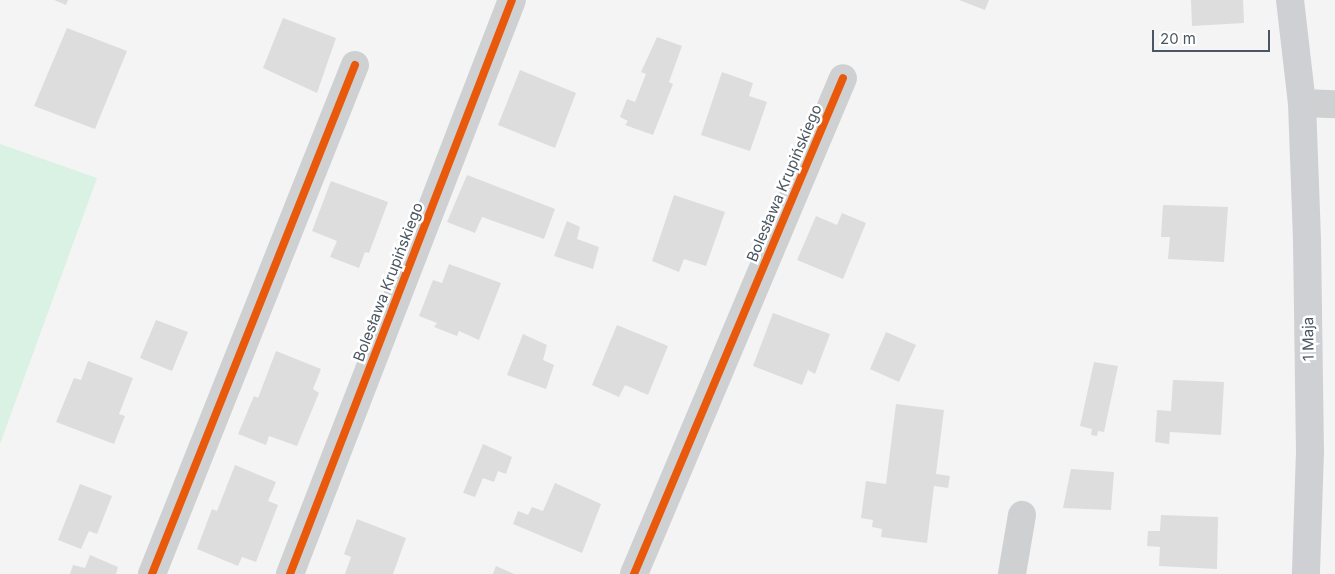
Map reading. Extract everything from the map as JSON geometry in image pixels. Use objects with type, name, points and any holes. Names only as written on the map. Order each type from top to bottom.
[{"type":"main road","name":"1 Maja","points":[[1290,0],[1302,103],[1310,451],[1306,574]]},
{"type":"street","name":"Bolesława Krupińskiego","points":[[290,574],[512,0]]},
{"type":"street","points":[[152,574],[355,65]]},
{"type":"street","name":"Bolesława Krupińskiego","points":[[634,574],[842,78]]},
{"type":"street","points":[[1302,103],[1335,104]]},
{"type":"street","points":[[1012,574],[1022,514]]},
{"type":"green space","points":[[0,144],[97,178],[0,444]]},
{"type":"building","points":[[54,0],[68,0],[66,5]]},
{"type":"building","points":[[959,0],[989,0],[985,10]]},
{"type":"building","points":[[1191,0],[1243,0],[1244,23],[1192,26]]},
{"type":"building","points":[[283,18],[336,38],[317,93],[263,68]]},
{"type":"building","points":[[67,28],[127,51],[95,129],[34,106]]},
{"type":"building","points":[[657,37],[682,46],[669,82],[673,84],[653,135],[625,125],[628,121],[620,117],[627,99],[635,102],[646,74],[641,72]]},
{"type":"building","points":[[520,70],[576,93],[555,148],[498,125]]},
{"type":"building","points":[[722,72],[753,83],[749,96],[767,102],[750,151],[701,135]]},
{"type":"building","points":[[467,175],[555,209],[544,239],[482,217],[475,233],[447,222]]},
{"type":"building","points":[[331,181],[388,202],[369,253],[365,252],[359,268],[330,257],[337,241],[312,231]]},
{"type":"building","points":[[674,195],[725,212],[706,266],[684,259],[679,272],[652,261]]},
{"type":"building","points":[[1163,205],[1228,207],[1224,262],[1168,259],[1170,237],[1161,237]]},
{"type":"building","points":[[842,213],[866,223],[843,279],[797,260],[816,216],[837,225]]},
{"type":"building","points":[[567,221],[580,227],[577,239],[599,247],[593,269],[554,256]]},
{"type":"building","points":[[449,264],[501,283],[479,340],[459,331],[457,336],[434,327],[437,323],[419,316],[433,280],[442,283]]},
{"type":"building","points":[[773,313],[830,334],[815,374],[808,370],[802,385],[753,366]]},
{"type":"building","points":[[156,320],[188,332],[172,371],[140,358]]},
{"type":"building","points":[[617,325],[668,346],[648,395],[625,385],[619,397],[592,385]]},
{"type":"building","points":[[886,332],[916,345],[899,382],[870,369]]},
{"type":"building","points":[[523,334],[547,345],[543,360],[554,365],[546,389],[507,375]]},
{"type":"building","points":[[276,351],[321,369],[313,389],[319,393],[297,446],[269,436],[266,445],[238,434],[254,396],[258,398]]},
{"type":"building","points":[[88,361],[133,378],[119,414],[125,416],[114,444],[56,422],[74,378],[81,380]]},
{"type":"building","points":[[1094,362],[1118,366],[1104,432],[1098,431],[1097,436],[1091,435],[1092,429],[1080,426]]},
{"type":"building","points":[[1173,380],[1224,382],[1221,435],[1170,432],[1169,444],[1155,442],[1157,410],[1171,411]]},
{"type":"building","points":[[896,404],[944,410],[936,474],[950,476],[948,488],[934,486],[927,543],[881,537],[882,529],[872,527],[873,520],[861,518],[866,481],[886,484]]},
{"type":"building","points":[[483,444],[512,457],[506,474],[498,471],[494,482],[483,478],[475,497],[463,493]]},
{"type":"building","points":[[235,465],[276,482],[268,501],[278,505],[256,562],[242,557],[238,566],[197,549],[212,509],[217,511]]},
{"type":"building","points":[[1071,469],[1114,472],[1111,510],[1063,508]]},
{"type":"building","points":[[555,483],[601,504],[582,553],[513,524],[518,511],[528,515],[532,507],[543,511]]},
{"type":"building","points":[[80,484],[112,496],[97,534],[89,531],[81,549],[58,540]]},
{"type":"building","points":[[1161,515],[1218,517],[1217,569],[1159,566],[1160,547],[1147,546],[1148,531],[1160,531]]},
{"type":"building","points":[[357,519],[406,538],[393,574],[345,574],[351,557],[344,554]]},
{"type":"building","points":[[90,555],[118,567],[116,574],[70,574],[73,565],[85,568]]},
{"type":"building","points":[[496,566],[514,574],[493,574]]},
{"type":"cycle path","points":[[290,574],[512,0]]},
{"type":"cycle path","points":[[152,574],[355,65]]},
{"type":"cycle path","points":[[634,574],[843,78]]}]
